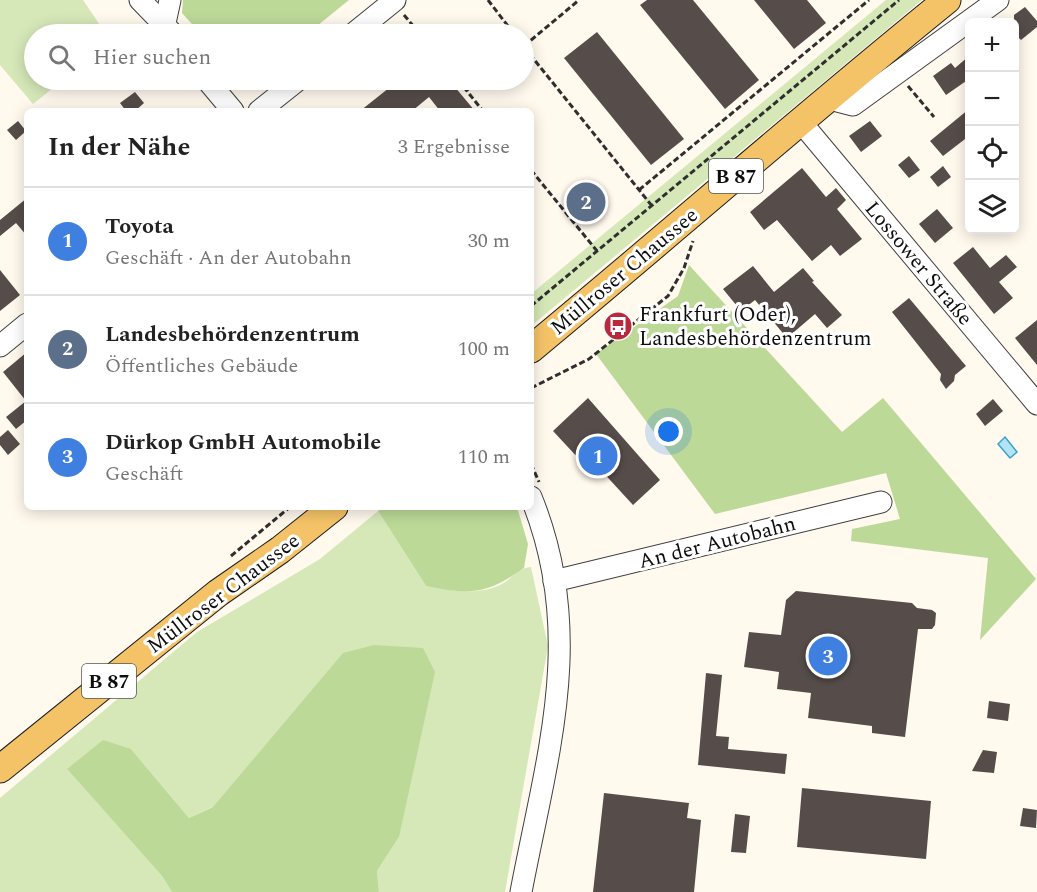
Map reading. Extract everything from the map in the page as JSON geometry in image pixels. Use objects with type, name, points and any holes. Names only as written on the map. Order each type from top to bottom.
[{"type":"main road","name":"Müllroser Chaussee","points":[[534,346],[826,98],[947,0]]},
{"type":"main road","name":"Müllroser Chaussee","points":[[0,769],[218,594],[280,550],[330,510]]},
{"type":"street","points":[[140,0],[164,24]]},
{"type":"street","points":[[169,24],[170,0]]},
{"type":"street","points":[[826,98],[853,105],[998,0]]},
{"type":"street","points":[[365,24],[394,1]]},
{"type":"street","points":[[215,90],[230,108]]},
{"type":"street","points":[[263,108],[285,90]]},
{"type":"street","name":"Lossower Straße","points":[[801,121],[1037,404]]},
{"type":"street","points":[[0,346],[24,326]]},
{"type":"street","name":"An der Autobahn","points":[[554,581],[881,502]]},
{"type":"street","points":[[520,892],[559,696],[560,618],[554,581],[534,508]]},
{"type":"path","points":[[488,0],[506,24]]},
{"type":"path","points":[[534,38],[579,0]]},
{"type":"path","points":[[639,190],[869,0]]},
{"type":"path","points":[[534,304],[899,0]]},
{"type":"path","points":[[394,1],[412,24]]},
{"type":"path","points":[[534,59],[652,206]]},
{"type":"path","points":[[898,73],[934,117]]},
{"type":"path","points":[[467,90],[481,108]]},
{"type":"path","points":[[534,174],[597,251]]},
{"type":"path","points":[[534,386],[589,359],[668,296],[684,268],[693,241],[700,233]]},
{"type":"green space","points":[[0,0],[83,0],[99,24],[24,24],[24,90],[50,90],[33,104],[0,65]]},
{"type":"green space","points":[[183,0],[349,0],[319,24],[192,24],[182,13]]},
{"type":"green space","points":[[886,0],[922,0],[534,323],[534,292]]},
{"type":"green space","points":[[689,265],[842,432],[883,398],[1036,579],[980,640],[988,558],[851,541],[852,529],[900,519],[886,473],[715,514],[596,354],[678,296]]},
{"type":"green space","points":[[518,510],[528,544],[524,568],[499,583],[478,590],[455,591],[426,586],[378,511]]},
{"type":"green space","points":[[378,511],[426,586],[463,591],[482,590],[500,585],[522,570],[531,567],[548,646],[505,892],[379,892],[377,871],[399,837],[212,807],[189,818],[131,749],[67,769],[162,876],[172,892],[0,892],[0,798],[197,632],[320,559]]},
{"type":"green space","points":[[374,645],[423,648],[435,672],[399,837],[377,871],[379,892],[172,892],[162,876],[67,769],[103,740],[131,749],[189,818],[213,807],[343,653]]},
{"type":"water","points":[[1005,437],[1017,452],[1010,458],[998,444]]},
{"type":"building","points":[[647,0],[693,0],[759,80],[725,109],[640,5]]},
{"type":"building","points":[[754,0],[807,0],[826,23],[794,49]]},
{"type":"building","points":[[1025,7],[1037,21],[1037,27],[1021,40],[1019,38],[1019,18],[1014,18],[1014,15]]},
{"type":"building","points":[[597,32],[684,139],[651,165],[564,58]]},
{"type":"building","points":[[965,59],[965,82],[946,95],[933,76],[951,63],[955,68]]},
{"type":"building","points":[[386,90],[457,90],[472,108],[438,108],[429,97],[416,108],[364,108]]},
{"type":"building","points":[[135,92],[144,103],[138,108],[124,108],[120,103]]},
{"type":"building","points":[[965,112],[965,139],[943,156],[930,141]]},
{"type":"building","points":[[18,121],[24,128],[24,133],[16,140],[7,130]]},
{"type":"building","points":[[870,121],[882,136],[861,152],[849,136]]},
{"type":"building","points":[[909,156],[920,170],[909,178],[898,165]]},
{"type":"building","points":[[943,166],[951,177],[938,187],[930,177]]},
{"type":"building","points":[[802,168],[826,197],[836,188],[846,200],[837,209],[862,239],[840,256],[831,245],[812,261],[777,220],[764,230],[750,212]]},
{"type":"building","points":[[24,200],[24,232],[16,223],[0,236],[0,220]]},
{"type":"building","points":[[937,209],[953,228],[935,243],[919,224]]},
{"type":"building","points":[[973,247],[990,268],[1006,255],[1017,267],[999,282],[1013,298],[994,314],[953,263]]},
{"type":"building","points":[[753,266],[774,292],[803,268],[814,281],[812,282],[842,315],[827,328],[815,314],[787,338],[755,300],[741,311],[723,289]]},
{"type":"building","points":[[0,270],[20,295],[0,311]]},
{"type":"building","points":[[909,298],[966,366],[955,375],[954,381],[946,389],[940,380],[941,374],[892,312]]},
{"type":"building","points":[[1037,320],[1037,365],[1015,338]]},
{"type":"building","points":[[24,354],[24,398],[3,372]]},
{"type":"building","points":[[588,398],[660,480],[633,505],[599,468],[593,474],[553,431]]},
{"type":"building","points":[[993,399],[1003,411],[985,426],[976,414]]},
{"type":"building","points":[[24,403],[24,422],[16,429],[6,417]]},
{"type":"building","points":[[8,430],[20,444],[8,455],[0,445],[0,437]]},
{"type":"building","points":[[796,591],[912,603],[917,608],[932,610],[936,613],[935,625],[932,629],[918,629],[905,737],[872,733],[872,726],[808,718],[811,693],[777,689],[779,672],[744,667],[749,632],[781,635],[786,600]]},
{"type":"building","points":[[706,673],[722,675],[716,736],[729,737],[728,749],[787,754],[785,774],[698,765]]},
{"type":"building","points":[[989,701],[1010,704],[1008,721],[987,718]]},
{"type":"building","points":[[983,750],[997,752],[994,773],[972,771]]},
{"type":"building","points":[[802,788],[931,801],[926,859],[797,847]]},
{"type":"building","points":[[604,793],[689,803],[687,818],[701,820],[694,892],[593,892]]},
{"type":"building","points":[[1023,808],[1037,810],[1036,828],[1020,826]]},
{"type":"building","points":[[735,814],[750,816],[746,853],[731,852]]},
{"type":"place","name":"Landesbehördenzentrum","points":[[586,202]]},
{"type":"place","name":"Frankfurt (Oder), Landesbehördenzentrum","points":[[618,326]]},
{"type":"place","name":"Toyota","points":[[598,456]]},
{"type":"place","name":"Dürkop GmbH Automobile","points":[[828,656]]}]
